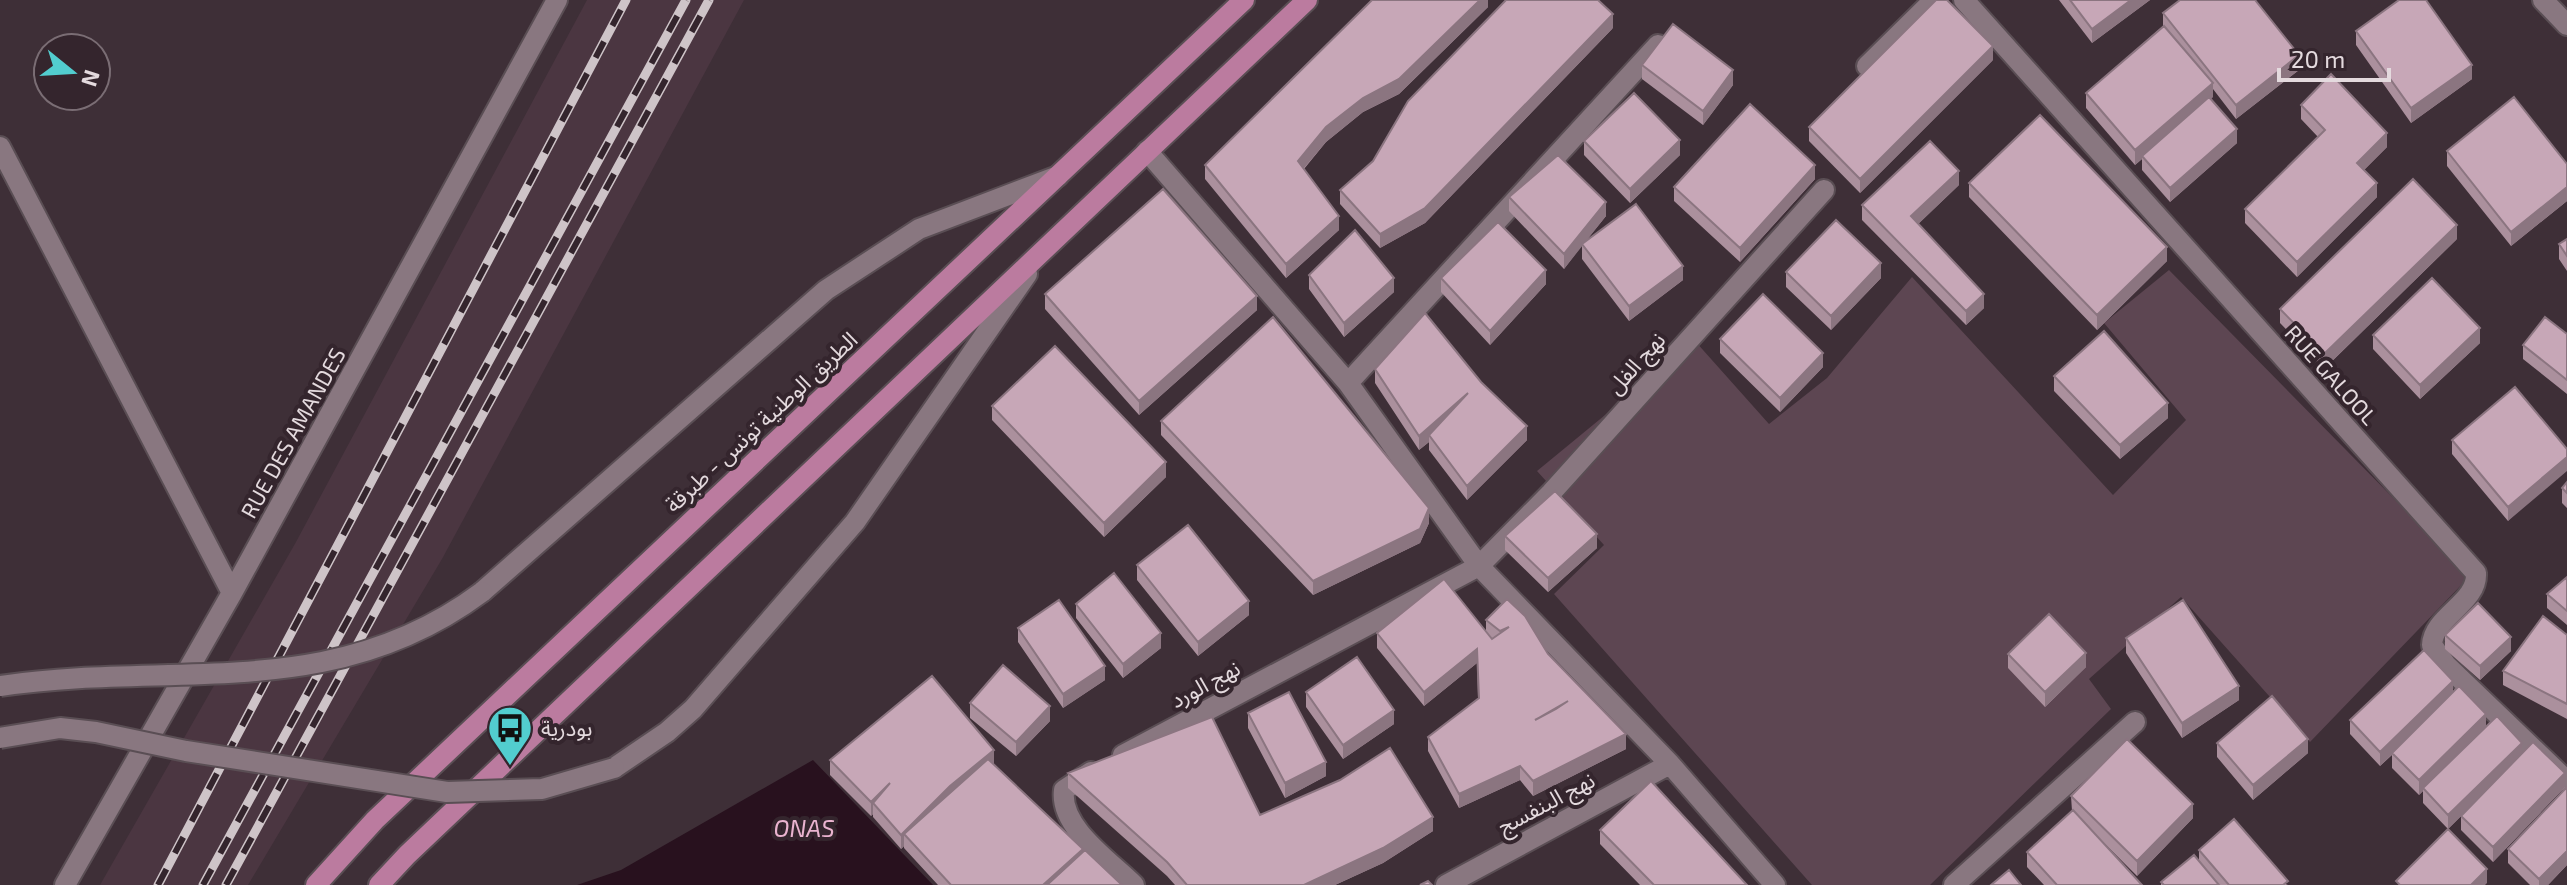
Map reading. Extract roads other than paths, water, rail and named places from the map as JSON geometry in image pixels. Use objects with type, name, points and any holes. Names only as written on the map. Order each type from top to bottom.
[{"type":"main road","name":"الطريق الوطنية تونس - طبرقة","points":[[316,885],[375,820],[1244,0]]},
{"type":"main road","points":[[379,885],[1307,0]]},
{"type":"street","name":"RUE DES AMANDES","points":[[65,885],[232,593],[557,0]]},
{"type":"street","points":[[1867,66],[1934,0]]},
{"type":"street","name":"RUE GALOOL","points":[[1964,0],[2476,573],[2475,584],[2437,630],[2432,645],[2446,665],[2567,781]]},
{"type":"street","points":[[2543,0],[2567,25]]},
{"type":"street","points":[[1348,383],[1658,45]]},
{"type":"street","points":[[0,147],[232,593]]},
{"type":"street","points":[[1147,151],[1348,383],[1479,566],[1670,764],[1775,885]]},
{"type":"street","points":[[0,686],[42,680],[244,675],[342,659],[423,629],[482,592],[826,290],[919,229],[1058,176]]},
{"type":"street","name":"نهج الفل","points":[[1479,566],[1551,493],[1824,190]]},
{"type":"street","points":[[0,738],[47,729],[96,732],[217,756],[447,792],[542,789],[614,768],[667,732],[693,709],[855,522],[1053,240]]},
{"type":"street","name":"نهج الورد","points":[[1134,885],[1068,818],[1063,801],[1064,790],[1072,782],[1479,566]]},
{"type":"street","points":[[1954,885],[2135,722]]},
{"type":"street","name":"نهج البنفسج","points":[[1446,885],[1670,764]]},
{"type":"water","name":"ONAS","points":[[813,760],[933,885],[577,885],[621,870]]},
{"type":"railway","points":[[158,885],[626,0]]},
{"type":"railway","points":[[203,885],[686,0]]},
{"type":"railway","points":[[226,885],[709,0]]},
{"type":"place","name":"بودرية","points":[[510,767]]}]
